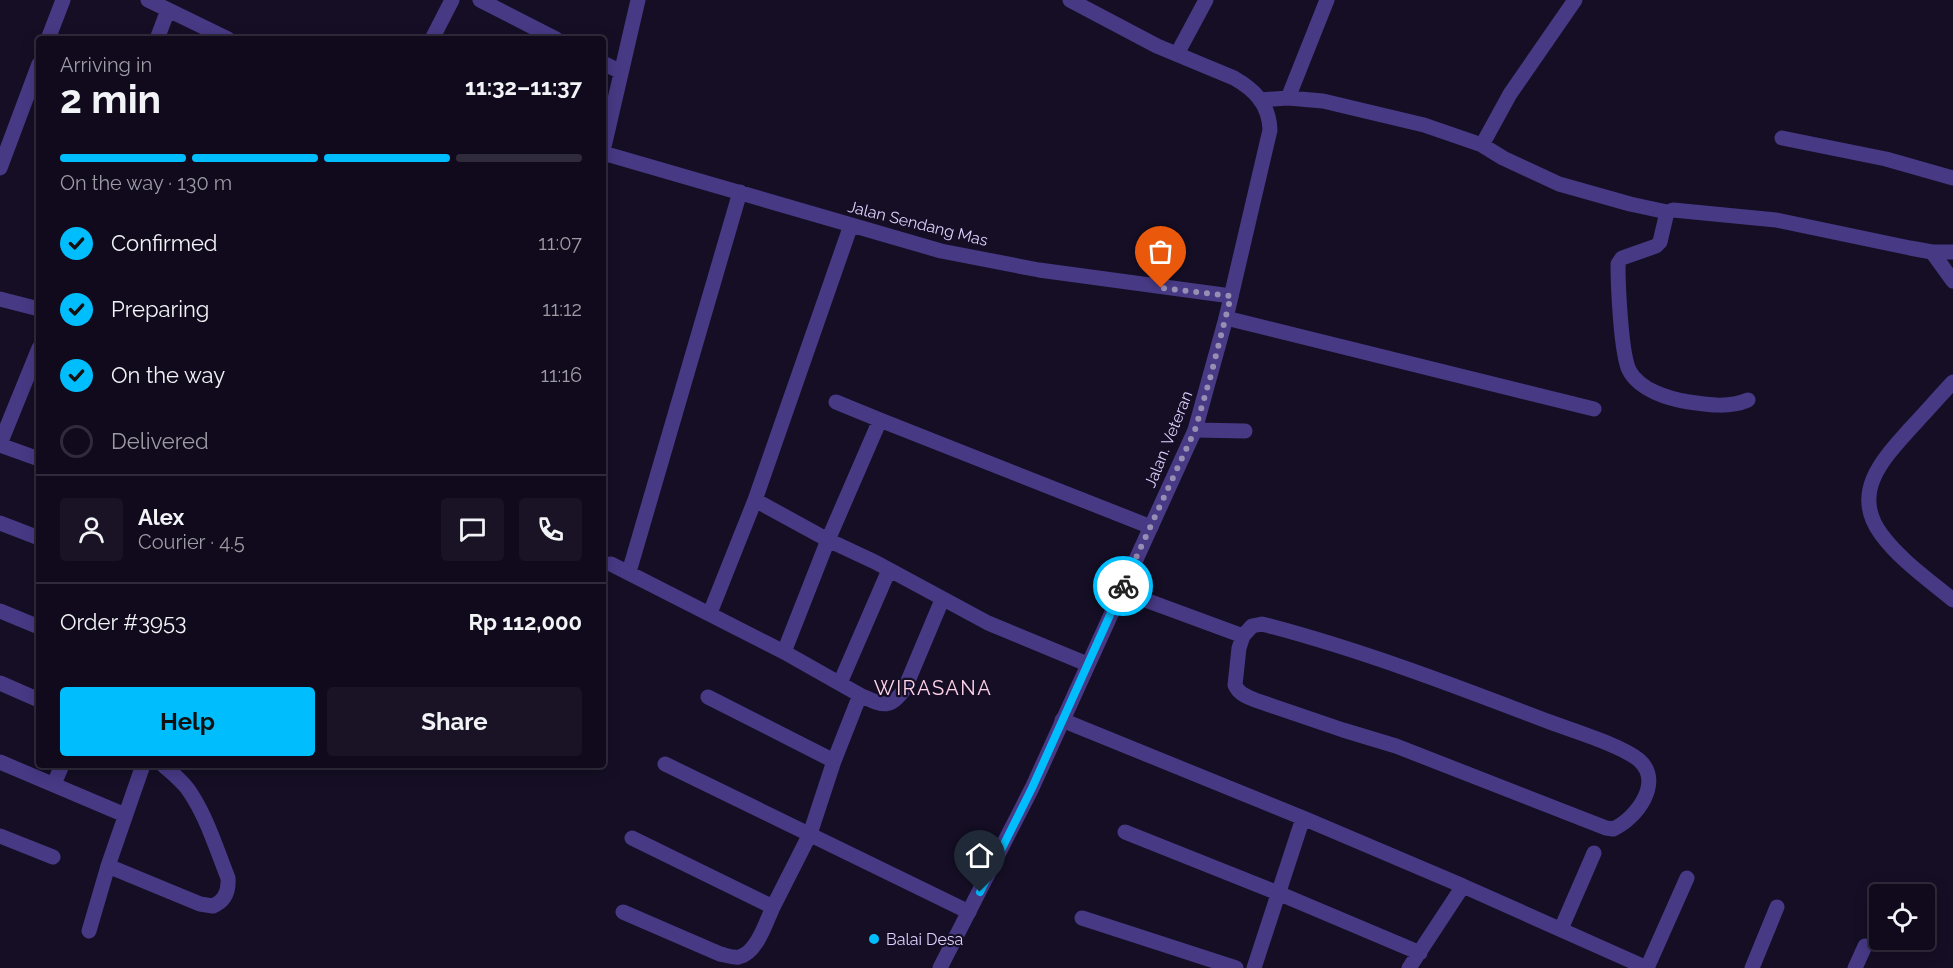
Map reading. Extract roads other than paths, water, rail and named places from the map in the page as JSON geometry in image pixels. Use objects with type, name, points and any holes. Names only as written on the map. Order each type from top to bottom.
[{"type":"street","points":[[49,36],[63,0]]},
{"type":"street","points":[[148,0],[222,36]]},
{"type":"street","points":[[434,36],[452,0]]},
{"type":"street","points":[[480,0],[550,36]]},
{"type":"street","points":[[606,139],[638,0]]},
{"type":"street","points":[[1070,0],[1117,26],[1234,78],[1254,91],[1260,100],[1288,98],[1323,101],[1424,125],[1482,145],[1503,158],[1560,184],[1610,200],[1667,212],[1674,210],[1776,220],[1932,252],[1953,252]]},
{"type":"street","points":[[1177,54],[1206,0]]},
{"type":"street","points":[[1288,98],[1327,0]]},
{"type":"street","points":[[1482,145],[1510,94],[1575,0]]},
{"type":"street","points":[[158,36],[168,10]]},
{"type":"street","points":[[606,64],[621,72]]},
{"type":"street","points":[[0,168],[36,72]]},
{"type":"street","name":"Jalan. Veteran","points":[[940,968],[1032,788],[1195,430],[1226,318],[1269,138],[1267,109],[1260,100]]},
{"type":"street","points":[[1782,138],[1886,159],[1953,178]]},
{"type":"street","name":"Jalan Sendang Mas","points":[[606,153],[941,251],[1038,270],[1231,296]]},
{"type":"street","points":[[629,572],[740,192]]},
{"type":"street","points":[[1667,212],[1660,242],[1656,246],[1622,258],[1618,264],[1623,335],[1629,370],[1637,380],[1653,391],[1682,401],[1728,406],[1748,400]]},
{"type":"street","points":[[710,613],[755,500],[851,225]]},
{"type":"street","points":[[1932,252],[1953,281]]},
{"type":"street","points":[[0,299],[36,308]]},
{"type":"street","points":[[1226,318],[1594,409]]},
{"type":"street","points":[[36,355],[0,444],[36,458]]},
{"type":"street","points":[[1953,382],[1885,456],[1873,475],[1870,490],[1873,520],[1881,534],[1896,551],[1953,600]]},
{"type":"street","points":[[836,402],[1151,527]]},
{"type":"street","points":[[784,652],[828,540],[880,420]]},
{"type":"street","points":[[1195,430],[1245,431]]},
{"type":"street","points":[[755,500],[988,623],[1088,664]]},
{"type":"street","points":[[0,523],[36,537]]},
{"type":"street","points":[[612,564],[784,652],[860,695],[888,704],[897,700],[905,688],[942,600]]},
{"type":"street","points":[[840,683],[889,570]]},
{"type":"street","points":[[1121,591],[1243,636]]},
{"type":"street","points":[[0,611],[36,626]]},
{"type":"street","points":[[1257,624],[1285,630],[1469,691],[1611,745],[1638,759],[1646,768],[1649,779],[1645,797],[1629,820],[1613,829],[1606,828],[1395,746],[1255,700],[1237,690],[1235,685],[1239,648],[1243,636],[1257,624]]},
{"type":"street","points":[[0,683],[36,699]]},
{"type":"street","points":[[623,912],[720,954],[740,957],[751,950],[810,834],[834,761],[860,695]]},
{"type":"street","points":[[708,697],[834,761]]},
{"type":"street","points":[[1062,720],[1303,818],[1647,968],[1687,878]]},
{"type":"street","points":[[0,762],[125,815]]},
{"type":"street","points":[[665,764],[969,912]]},
{"type":"street","points":[[54,784],[61,768]]},
{"type":"street","points":[[89,931],[108,866],[142,768]]},
{"type":"street","points":[[108,866],[207,906],[218,904],[224,898],[229,885],[228,878],[203,817],[186,787],[166,768]]},
{"type":"street","points":[[1254,968],[1303,818]]},
{"type":"street","points":[[1125,832],[1278,892],[1420,953]]},
{"type":"street","points":[[0,836],[53,857]]},
{"type":"street","points":[[632,838],[773,907]]},
{"type":"street","points":[[1561,929],[1594,853]]},
{"type":"street","points":[[1408,968],[1463,886]]},
{"type":"street","points":[[1752,968],[1778,908]]},
{"type":"street","points":[[1082,918],[1236,968]]},
{"type":"street","points":[[1855,968],[1865,946]]},
{"type":"place","name":"Balai Desa","points":[[874,939]]},
{"type":"district","name":"WIRASANA","points":[[933,688]]}]
